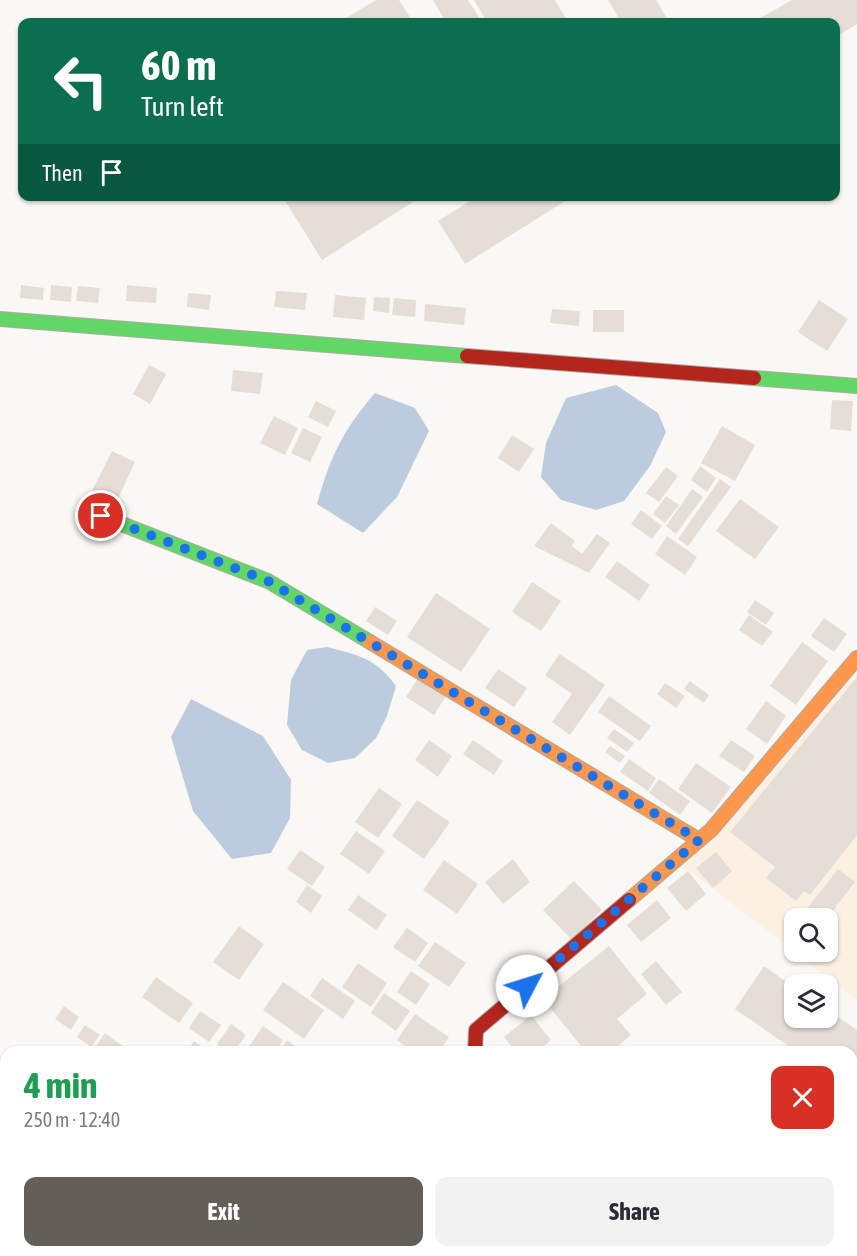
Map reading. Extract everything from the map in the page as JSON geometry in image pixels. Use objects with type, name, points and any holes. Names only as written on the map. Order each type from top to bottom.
[{"type":"street","points":[[0,319],[857,386]]},
{"type":"street","points":[[101,516],[268,581],[699,840]]},
{"type":"street","points":[[475,1046],[476,1030],[711,830],[857,658]]},
{"type":"shaded area","points":[[857,668],[857,1000],[838,985],[838,974],[823,974],[808,962],[838,962],[838,908],[784,908],[784,944],[685,867]]},
{"type":"water","points":[[616,385],[658,413],[666,432],[650,466],[624,501],[596,510],[561,500],[541,477],[546,443],[566,398]]},
{"type":"water","points":[[375,393],[415,408],[429,431],[397,497],[363,533],[317,504],[327,472],[339,445],[354,419]]},
{"type":"water","points":[[327,647],[357,655],[374,663],[396,686],[387,716],[376,738],[355,758],[328,763],[302,750],[287,725],[291,680],[307,650]]},
{"type":"water","points":[[191,699],[263,736],[291,780],[290,818],[271,853],[232,859],[193,811],[171,737]]},
{"type":"building","points":[[376,0],[399,0],[410,18],[347,18]]},
{"type":"building","points":[[433,0],[468,0],[479,18],[444,18]]},
{"type":"building","points":[[474,0],[555,0],[566,18],[485,18]]},
{"type":"building","points":[[608,0],[656,0],[667,18],[619,18]]},
{"type":"building","points":[[792,0],[857,0],[857,24],[840,35],[840,18],[760,18]]},
{"type":"building","points":[[285,201],[414,201],[322,260]]},
{"type":"building","points":[[470,201],[565,201],[465,264],[438,221]]},
{"type":"building","points":[[21,285],[44,288],[43,300],[20,298]]},
{"type":"building","points":[[51,285],[72,287],[71,302],[50,300]]},
{"type":"building","points":[[127,285],[157,288],[156,303],[126,301]]},
{"type":"building","points":[[78,286],[100,288],[98,303],[76,301]]},
{"type":"building","points":[[276,291],[307,293],[305,310],[274,307]]},
{"type":"building","points":[[188,293],[211,295],[209,310],[187,307]]},
{"type":"building","points":[[335,295],[366,298],[364,320],[333,317]]},
{"type":"building","points":[[374,297],[390,298],[389,313],[373,311]]},
{"type":"building","points":[[394,298],[416,300],[415,317],[392,315]]},
{"type":"building","points":[[819,300],[848,319],[827,351],[798,332]]},
{"type":"building","points":[[425,304],[466,308],[464,325],[424,321]]},
{"type":"building","points":[[552,309],[580,311],[579,326],[550,323]]},
{"type":"building","points":[[593,310],[624,310],[624,332],[593,332]]},
{"type":"building","points":[[149,365],[166,374],[150,404],[133,394]]},
{"type":"building","points":[[233,370],[263,373],[260,394],[231,391]]},
{"type":"building","points":[[832,400],[853,401],[851,431],[830,429]]},
{"type":"building","points":[[316,401],[336,411],[328,427],[308,417]]},
{"type":"building","points":[[274,416],[298,428],[285,455],[260,443]]},
{"type":"building","points":[[722,426],[755,445],[735,481],[701,463]]},
{"type":"building","points":[[303,428],[322,437],[310,462],[291,453]]},
{"type":"building","points":[[512,435],[534,449],[519,472],[498,458]]},
{"type":"building","points":[[112,451],[135,462],[116,503],[92,491]]},
{"type":"building","points":[[700,466],[716,478],[707,492],[691,480]]},
{"type":"building","points":[[666,467],[678,476],[659,502],[646,493]]},
{"type":"building","points":[[720,479],[731,487],[688,546],[678,539]]},
{"type":"building","points":[[692,489],[703,497],[676,534],[666,526]]},
{"type":"building","points":[[666,496],[679,505],[665,523],[653,514]]},
{"type":"building","points":[[740,499],[779,527],[755,559],[716,531]]},
{"type":"building","points":[[641,510],[662,526],[652,539],[631,524]]},
{"type":"building","points":[[551,523],[575,541],[572,546],[582,554],[597,534],[610,543],[589,573],[534,546]]},
{"type":"building","points":[[667,536],[697,557],[685,575],[655,554]]},
{"type":"building","points":[[617,561],[650,585],[639,601],[605,577]]},
{"type":"building","points":[[532,582],[561,601],[541,631],[512,612]]},
{"type":"building","points":[[436,593],[490,629],[461,672],[407,637]]},
{"type":"building","points":[[755,600],[774,613],[766,625],[747,612]]},
{"type":"building","points":[[375,607],[397,621],[388,635],[366,621]]},
{"type":"building","points":[[749,615],[773,632],[762,646],[739,630]]},
{"type":"building","points":[[824,618],[847,634],[834,652],[811,636]]},
{"type":"building","points":[[802,642],[828,661],[796,705],[770,686]]},
{"type":"building","points":[[560,654],[605,685],[570,735],[552,722],[572,694],[545,675]]},
{"type":"building","points":[[498,669],[527,688],[514,707],[485,688]]},
{"type":"building","points":[[857,677],[857,835],[810,895],[804,891],[796,901],[766,878],[775,867],[730,832]]},
{"type":"building","points":[[418,678],[446,696],[434,715],[406,697]]},
{"type":"building","points":[[690,681],[709,695],[704,703],[684,689]]},
{"type":"building","points":[[665,683],[685,696],[676,708],[657,694]]},
{"type":"building","points":[[609,696],[651,726],[640,741],[598,712]]},
{"type":"building","points":[[766,701],[786,716],[767,744],[746,729]]},
{"type":"building","points":[[614,729],[634,743],[627,752],[607,738]]},
{"type":"building","points":[[429,740],[452,756],[438,777],[415,760]]},
{"type":"building","points":[[473,740],[503,761],[494,775],[463,754]]},
{"type":"building","points":[[731,740],[755,756],[744,772],[719,756]]},
{"type":"building","points":[[610,746],[625,756],[620,763],[605,752]]},
{"type":"building","points":[[629,759],[656,778],[648,791],[620,772]]},
{"type":"building","points":[[696,763],[731,787],[712,813],[678,789]]},
{"type":"building","points":[[659,779],[690,801],[680,815],[649,793]]},
{"type":"building","points":[[379,788],[402,804],[378,838],[355,822]]},
{"type":"building","points":[[417,800],[450,822],[424,859],[392,836]]},
{"type":"building","points":[[356,831],[385,851],[369,874],[340,854]]},
{"type":"building","points":[[300,850],[325,867],[312,886],[287,869]]},
{"type":"building","points":[[716,852],[732,871],[713,888],[696,868]]},
{"type":"building","points":[[513,859],[530,882],[503,904],[485,882]]},
{"type":"building","points":[[444,860],[478,884],[457,914],[423,890]]},
{"type":"building","points":[[838,869],[855,882],[835,908],[807,908]]},
{"type":"building","points":[[688,871],[706,894],[686,911],[667,888]]},
{"type":"building","points":[[574,881],[602,910],[572,940],[543,910]]},
{"type":"building","points":[[307,885],[322,896],[311,913],[296,902]]},
{"type":"building","points":[[358,895],[387,915],[376,930],[348,910]]},
{"type":"building","points":[[657,900],[671,918],[641,942],[627,925]]},
{"type":"building","points":[[239,926],[264,944],[239,980],[213,962]]},
{"type":"building","points":[[407,928],[428,943],[415,962],[393,947]]},
{"type":"building","points":[[435,942],[466,963],[449,987],[418,966]]},
{"type":"building","points":[[609,946],[647,994],[617,1019],[631,1035],[618,1046],[581,1046],[543,999]]},
{"type":"building","points":[[656,961],[682,992],[666,1005],[641,974]]},
{"type":"building","points":[[358,963],[387,983],[371,1007],[342,987]]},
{"type":"building","points":[[764,966],[784,980],[784,1028],[838,1028],[838,1017],[857,1030],[857,1046],[788,1046],[735,1009]]},
{"type":"building","points":[[411,971],[430,984],[416,1005],[397,992]]},
{"type":"building","points":[[156,977],[193,1003],[179,1023],[142,997]]},
{"type":"building","points":[[322,978],[355,1001],[343,1019],[310,996]]},
{"type":"building","points":[[283,982],[324,1010],[304,1039],[263,1010]]},
{"type":"building","points":[[384,993],[410,1011],[396,1031],[371,1013]]},
{"type":"building","points":[[64,1006],[79,1017],[71,1030],[55,1019]]},
{"type":"building","points":[[200,1011],[221,1025],[209,1042],[189,1028]]},
{"type":"building","points":[[415,1014],[449,1037],[443,1046],[406,1046],[397,1040]]},
{"type":"building","points":[[531,1015],[551,1040],[544,1046],[511,1046],[504,1037]]},
{"type":"building","points":[[231,1024],[246,1035],[238,1046],[217,1044]]},
{"type":"building","points":[[85,1025],[100,1035],[92,1046],[77,1037]]},
{"type":"building","points":[[263,1026],[283,1040],[279,1046],[249,1046]]},
{"type":"building","points":[[105,1033],[123,1046],[96,1046]]},
{"type":"building","points":[[287,1040],[295,1046],[283,1046]]},
{"type":"building","points":[[194,1041],[201,1046],[191,1046]]},
{"type":"traffic: fast","points":[[0,319],[467,356]]},
{"type":"traffic: fast","points":[[754,378],[857,386]]},
{"type":"traffic: fast","points":[[101,516],[268,581],[370,642]]},
{"type":"traffic: slow","points":[[370,642],[699,840]]},
{"type":"traffic: slow","points":[[629,900],[711,830],[857,658]]},
{"type":"traffic: jam","points":[[467,356],[754,378]]},
{"type":"traffic: jam","points":[[475,1046],[476,1030],[629,900]]},
{"type":"route","points":[[101,516],[268,581],[699,840],[527,986]]}]
